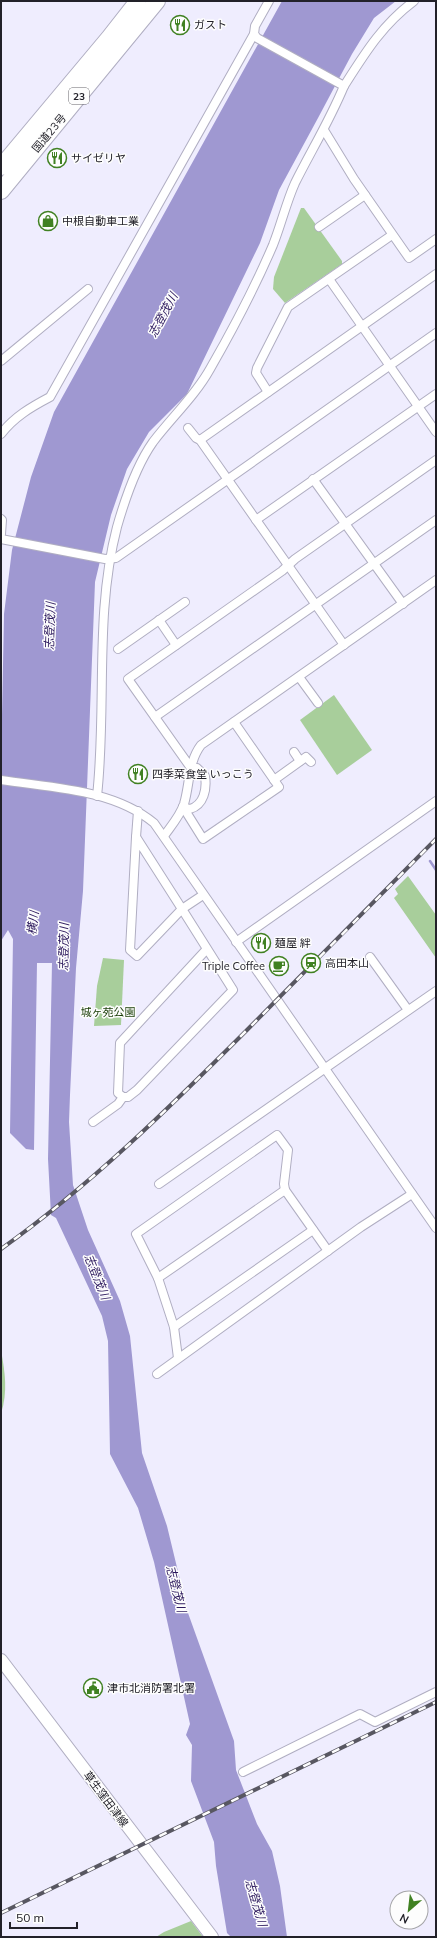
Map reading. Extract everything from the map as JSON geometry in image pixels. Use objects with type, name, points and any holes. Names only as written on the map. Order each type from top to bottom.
[{"type":"highway","name":"国道23号","points":[[1,167],[138,1]]},
{"type":"highway","name":"国道23号","points":[[1,191],[157,1]]},
{"type":"main road","name":"草生窪田津線","points":[[1,1660],[212,1937]]},
{"type":"street","points":[[1,434],[7,426],[26,410],[50,397],[255,36],[255,26],[269,1]]},
{"type":"street","points":[[94,795],[108,558],[124,505],[145,455],[153,442],[193,393],[209,370],[254,284],[273,245],[294,185],[324,130],[342,86],[380,31],[396,15],[414,1]]},
{"type":"street","points":[[255,36],[342,86]]},
{"type":"street","points":[[324,130],[365,195],[409,258],[436,239]]},
{"type":"street","points":[[319,227],[365,195]]},
{"type":"street","points":[[268,392],[256,373],[256,368],[288,308],[392,235]]},
{"type":"street","points":[[200,440],[436,274]]},
{"type":"street","points":[[329,280],[436,432]]},
{"type":"street","points":[[1,361],[88,289]]},
{"type":"street","points":[[1,539],[108,558],[116,558],[436,333]]},
{"type":"street","points":[[256,520],[436,394]]},
{"type":"street","points":[[188,428],[196,438],[200,440],[344,645]]},
{"type":"street","points":[[191,768],[128,679],[436,460]]},
{"type":"street","points":[[313,479],[402,604]]},
{"type":"street","points":[[1,519],[1,534]]},
{"type":"street","points":[[155,717],[436,520]]},
{"type":"street","points":[[164,836],[183,807],[191,768],[196,752],[201,745],[402,604],[435,583]]},
{"type":"street","points":[[118,649],[185,602]]},
{"type":"street","points":[[159,620],[176,645]]},
{"type":"street","points":[[299,677],[318,703]]},
{"type":"street","points":[[183,807],[203,839],[279,787],[234,722]]},
{"type":"street","points":[[294,752],[300,761]]},
{"type":"street","points":[[274,780],[306,757],[310,762]]},
{"type":"street","points":[[183,807],[190,809],[194,808],[199,804],[205,791],[205,776],[202,771],[197,768],[191,768]]},
{"type":"street","points":[[1,780],[94,795],[116,801],[138,811],[154,824],[164,836],[203,895],[436,1228]]},
{"type":"street","points":[[236,942],[436,801]]},
{"type":"street","points":[[138,811],[130,950],[137,956],[182,909],[203,895]]},
{"type":"street","points":[[136,837],[206,950],[233,990],[137,1090],[128,1097],[123,1097],[118,1093],[120,1043],[206,950]]},
{"type":"street","points":[[370,957],[408,1010]]},
{"type":"street","points":[[158,1184],[436,991]]},
{"type":"street","points":[[93,1122],[118,1104],[123,1097]]},
{"type":"street","points":[[178,1358],[174,1327],[158,1278],[136,1234],[277,1135],[288,1150],[284,1184],[285,1190],[328,1251]]},
{"type":"street","points":[[158,1278],[285,1190]]},
{"type":"street","points":[[157,1374],[328,1251],[412,1194]]},
{"type":"street","points":[[174,1327],[313,1230]]},
{"type":"street","points":[[243,1772],[360,1714],[375,1722],[436,1692]]},
{"type":"green space","points":[[301,208],[304,208],[342,261],[342,264],[285,303],[273,289],[274,277]]},
{"type":"green space","points":[[334,695],[372,750],[337,775],[300,720]]},
{"type":"green space","points":[[408,876],[436,915],[436,958],[394,898],[398,894],[395,889]]},
{"type":"green space","name":"城ヶ苑公園","points":[[103,958],[124,960],[121,1025],[94,1026],[97,986]]},
{"type":"green space","points":[[1,1350],[5,1374],[5,1398],[1,1414]]},
{"type":"green space","points":[[191,1921],[203,1937],[156,1937],[164,1932]]},
{"type":"water","points":[[282,1],[396,1],[374,18],[352,54],[279,190],[260,243],[187,394],[149,432],[127,469],[111,515],[95,582],[83,891],[76,968],[69,1122],[73,1185],[88,1230],[120,1301],[130,1336],[142,1453],[167,1526],[188,1613],[234,1741],[236,1770],[257,1824],[272,1851],[280,1886],[287,1937],[231,1937],[227,1933],[216,1866],[214,1842],[191,1781],[192,1745],[186,1735],[190,1724],[154,1562],[138,1508],[110,1454],[108,1341],[102,1316],[56,1218],[51,1215],[48,1159],[52,963],[37,963],[34,1150],[26,1149],[10,1133],[13,939],[8,930],[1,941],[1,765],[4,614],[12,550],[31,477],[54,412]]},
{"type":"waterway","points":[[430,861],[436,870]]},
{"type":"railway","points":[[1,1249],[66,1199],[159,1117],[436,839]]},
{"type":"railway","points":[[1,1913],[436,1702]]},
{"type":"place","name":"ガスト","points":[[180,25]]},
{"type":"place","name":"サイゼリヤ","points":[[57,158]]},
{"type":"place","name":"中根自動車工業","points":[[48,221]]},
{"type":"place","name":"四季菜食堂 いっこう","points":[[138,774]]},
{"type":"place","name":"麺屋 絆","points":[[261,943]]},
{"type":"place","name":"高田本山","points":[[311,963]]},
{"type":"place","name":"Triple Coffee","points":[[279,966]]},
{"type":"place","name":"津市北消防署北署","points":[[93,1688]]},
{"type":"water label","name":"志登茂川","points":[[163,315]]},
{"type":"water label","name":"志登茂川","points":[[50,626]]},
{"type":"water label","name":"横川","points":[[33,923]]},
{"type":"water label","name":"志登茂川","points":[[64,947]]},
{"type":"water label","name":"志登茂川","points":[[97,1277]]},
{"type":"water label","name":"志登茂川","points":[[176,1589]]},
{"type":"water label","name":"志登茂川","points":[[256,1903]]}]
